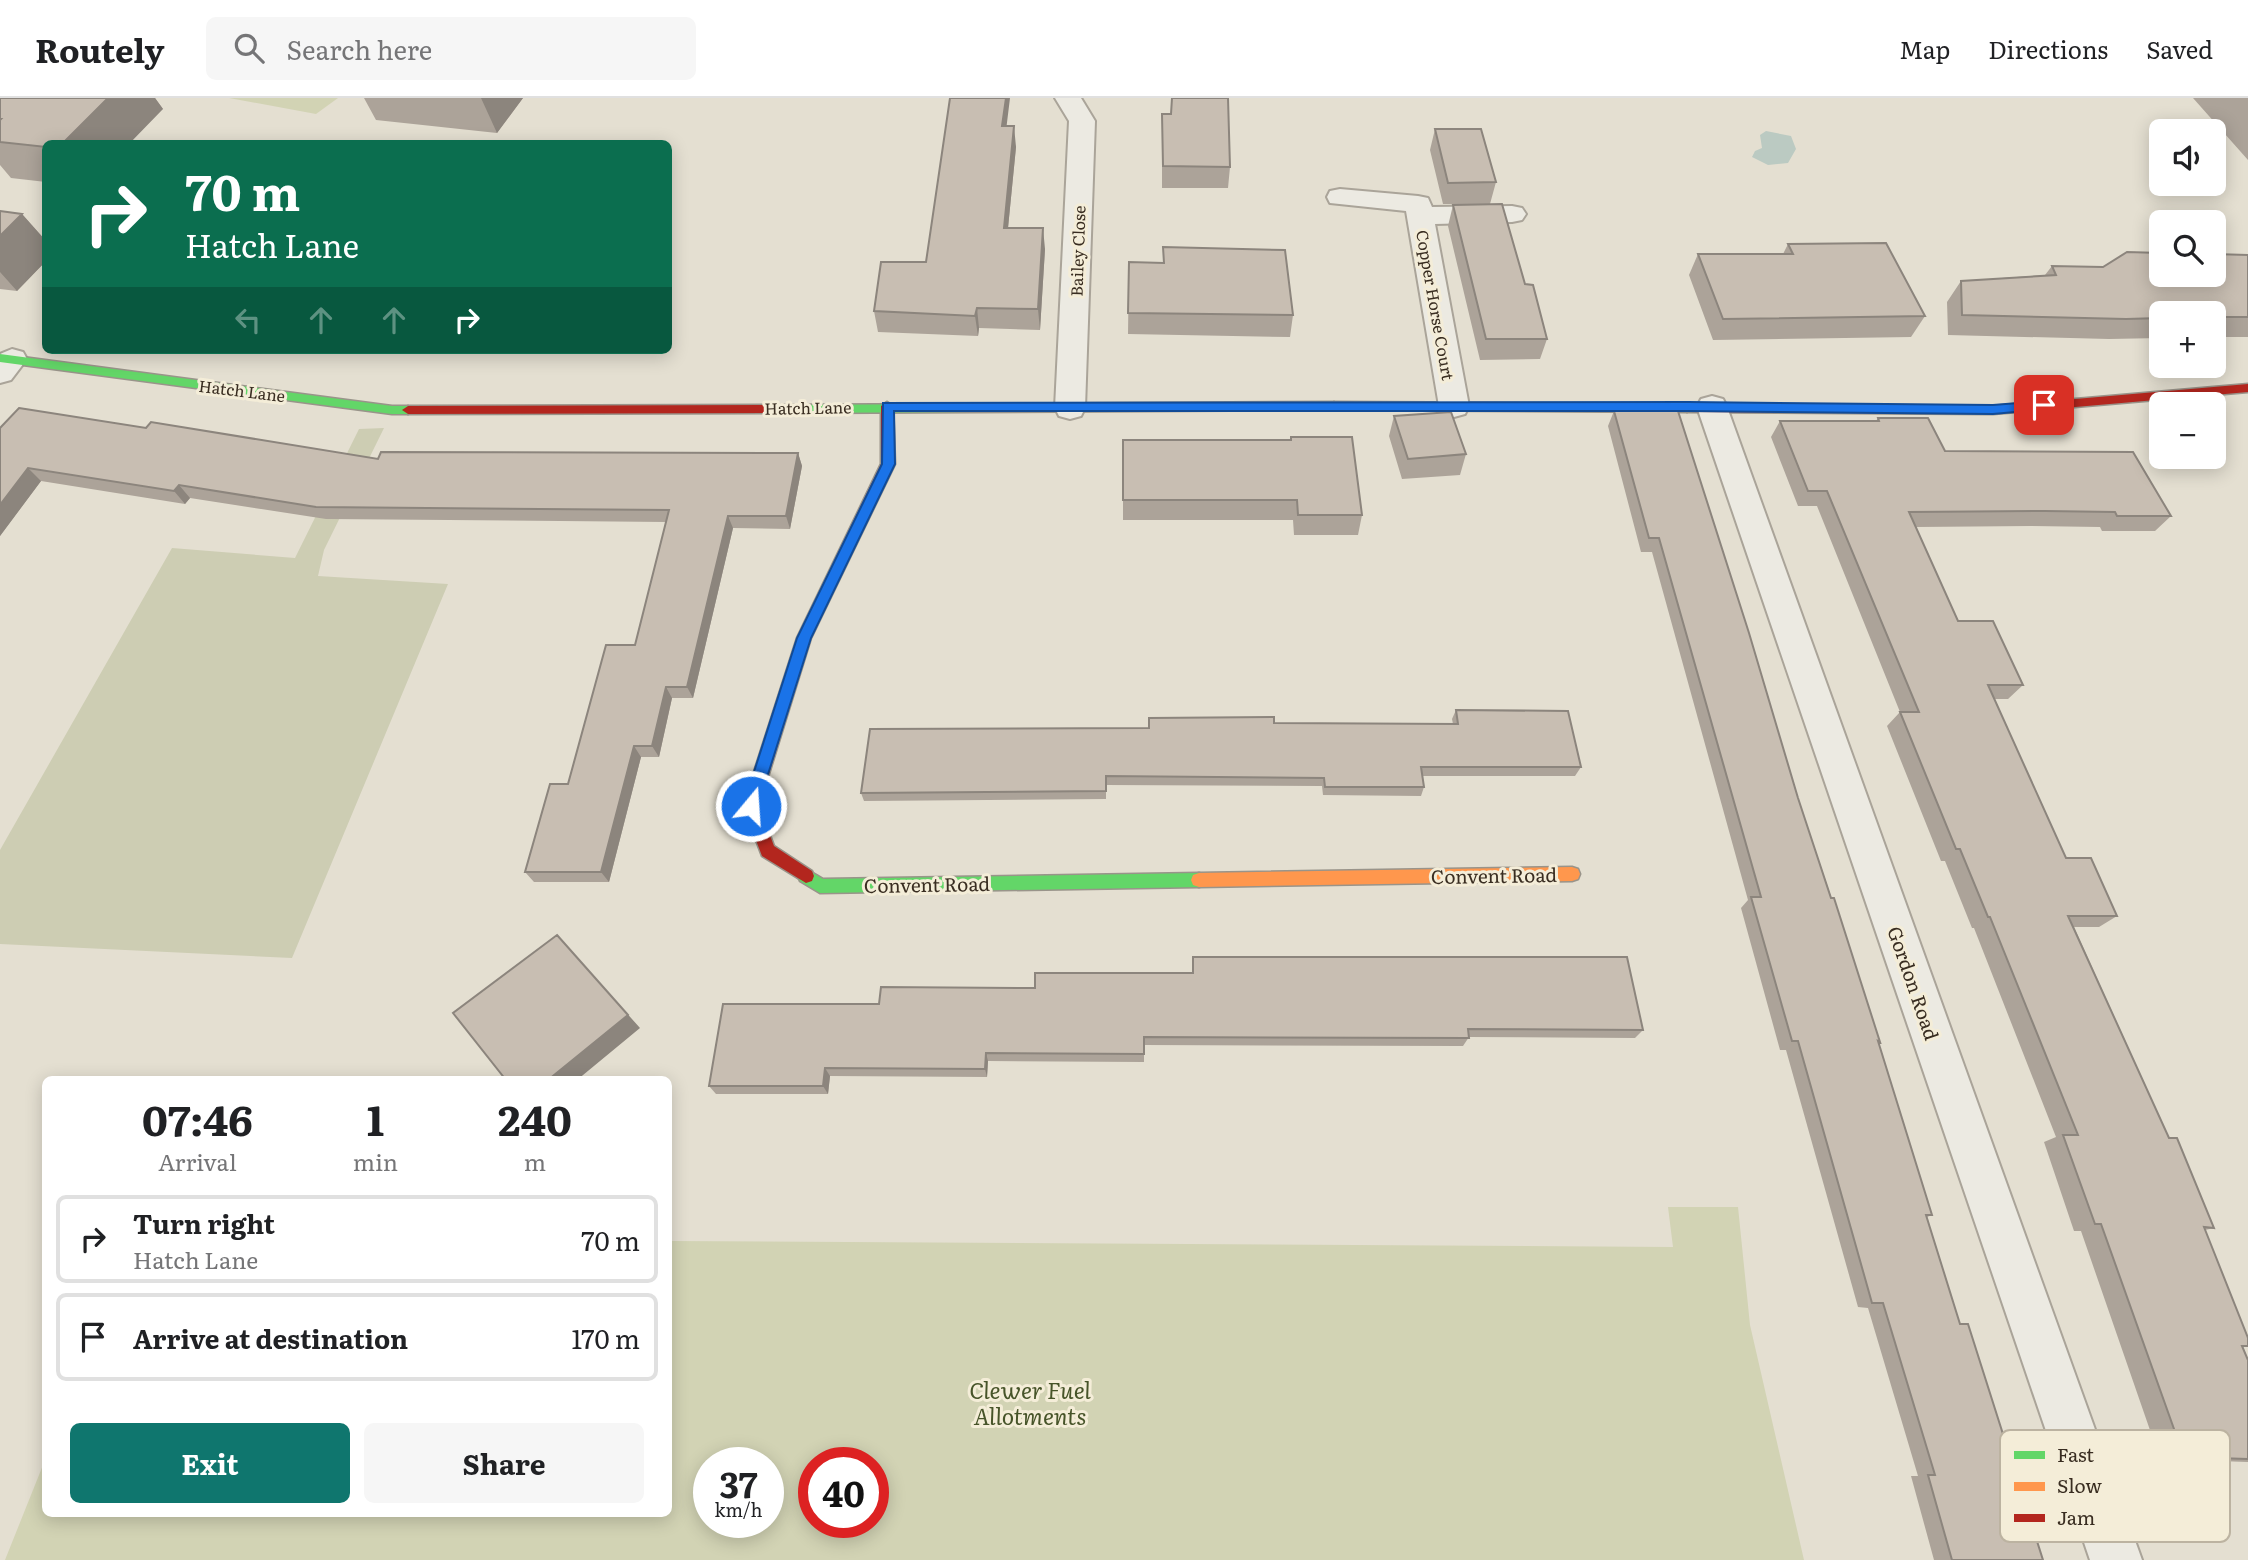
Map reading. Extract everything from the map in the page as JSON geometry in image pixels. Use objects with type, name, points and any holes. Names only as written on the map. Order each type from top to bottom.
[{"type":"street","name":"Bailey Close","points":[[1068,98],[1082,121],[1070,408]]},
{"type":"street","points":[[1340,197],[1419,210],[1512,214]]},
{"type":"street","name":"Copper Horse Court","points":[[1419,210],[1454,406]]},
{"type":"street","name":"Hatch Lane","points":[[4,363],[392,410],[887,406],[1993,410],[2248,388]]},
{"type":"street","name":"Convent Road","points":[[887,406],[888,464],[804,638],[751,806],[768,851],[820,886],[1572,874]]},
{"type":"street","name":"Gordon Road","points":[[1712,407],[2070,1430]]},
{"type":"street","name":"Gordon Road","points":[[2110,1542],[2116,1560]]},
{"type":"green space","points":[[229,98],[338,98],[316,114]]},
{"type":"green space","points":[[384,428],[324,550],[318,576],[448,584],[292,958],[0,944],[0,850],[172,548],[295,558],[359,429]]},
{"type":"green space","name":"Clewer Fuel Allotments","points":[[1668,1207],[1738,1207],[1750,1325],[1804,1560],[5,1560],[42,1468],[42,1517],[672,1517],[672,1241],[1673,1247]]},
{"type":"shaded area","points":[[1766,131],[1791,136],[1796,149],[1788,163],[1768,165],[1752,157],[1755,151],[1762,148],[1760,135]]},
{"type":"building","points":[[0,98],[108,98],[66,140],[42,140],[42,147],[0,142]]},
{"type":"building","points":[[950,98],[1006,98],[1002,126],[1014,126],[1004,228],[1043,228],[1038,309],[977,308],[975,316],[874,311],[881,262],[926,262]]},
{"type":"building","points":[[1172,98],[1228,98],[1230,167],[1163,166],[1162,114],[1171,114]]},
{"type":"building","points":[[1435,129],[1481,129],[1496,182],[1448,183]]},
{"type":"building","points":[[1502,204],[1525,284],[1533,285],[1547,339],[1486,339],[1453,205]]},
{"type":"building","points":[[0,211],[22,214],[0,236]]},
{"type":"building","points":[[1886,243],[1925,316],[1723,319],[1698,254],[1793,254],[1788,244]]},
{"type":"building","points":[[1163,247],[1285,250],[1293,315],[1128,313],[1129,262],[1164,263]]},
{"type":"building","points":[[2127,252],[2149,253],[2149,287],[2226,287],[2226,254],[2248,255],[2248,317],[2226,317],[2226,301],[2149,301],[2149,318],[1962,315],[1961,281],[2056,275],[2052,266],[2103,267]]},
{"type":"building","points":[[19,408],[146,428],[151,422],[378,459],[381,452],[798,453],[786,516],[728,516],[687,687],[666,687],[652,746],[634,746],[601,872],[525,872],[550,784],[568,784],[606,645],[635,645],[669,510],[316,507],[179,485],[174,491],[28,468],[0,505],[0,428]]},
{"type":"building","points":[[1614,411],[1678,411],[1798,798],[1831,898],[1834,898],[1880,1042],[1878,1041],[1932,1215],[1926,1215],[1960,1324],[1968,1324],[2002,1430],[2000,1542],[2037,1542],[2043,1560],[1952,1560],[1928,1475],[1935,1475],[1883,1303],[1872,1303],[1798,1041],[1792,1041],[1751,897],[1761,897],[1659,538],[1649,538]]},
{"type":"building","points":[[1451,412],[1466,454],[1408,459],[1394,416]]},
{"type":"building","points":[[1878,418],[1928,418],[1945,451],[2133,452],[2171,516],[2117,516],[2115,512],[1909,512],[1958,621],[1993,621],[2023,685],[1988,685],[2066,858],[2091,858],[2117,916],[2068,916],[2169,1138],[2177,1138],[2214,1228],[2204,1227],[2248,1338],[2248,1346],[2242,1346],[2248,1360],[2248,1459],[2230,1458],[2230,1430],[2174,1430],[2101,1224],[2095,1224],[2063,1135],[2078,1135],[1990,917],[1960,849],[1956,849],[1900,712],[1919,712],[1827,491],[1808,491],[1780,421],[1879,421]]},
{"type":"building","points":[[1291,437],[1352,437],[1362,515],[1298,515],[1297,500],[1123,500],[1123,440],[1291,440]]},
{"type":"building","points":[[1456,710],[1568,711],[1581,767],[1421,767],[1424,787],[1325,787],[1324,778],[1106,776],[1106,791],[861,793],[870,729],[1149,728],[1149,718],[1274,717],[1274,723],[1458,724]]},
{"type":"building","points":[[557,935],[628,1015],[553,1076],[503,1076],[453,1013]]},
{"type":"building","points":[[1193,957],[1627,957],[1643,1030],[1468,1029],[1469,1038],[1144,1037],[1144,1054],[986,1053],[985,1069],[825,1068],[823,1086],[709,1086],[723,1004],[879,1004],[881,987],[1035,988],[1035,973],[1193,973]]},
{"type":"traffic: fast","points":[[0,358],[408,410]]},
{"type":"traffic: fast","points":[[778,409],[1334,406]]},
{"type":"traffic: fast","points":[[806,876],[820,886],[1199,880]]},
{"type":"traffic: slow","points":[[1334,406],[1687,408]]},
{"type":"traffic: slow","points":[[1199,880],[1572,874]]},
{"type":"traffic: jam","points":[[1687,408],[1993,410],[2248,388]]},
{"type":"traffic: jam","points":[[806,876],[768,851],[751,806],[804,638],[888,464],[887,406]]},
{"type":"traffic: jam","points":[[408,410],[778,409]]},
{"type":"route","points":[[751,806],[804,638],[888,464],[887,406],[1993,410],[2044,405]]}]
